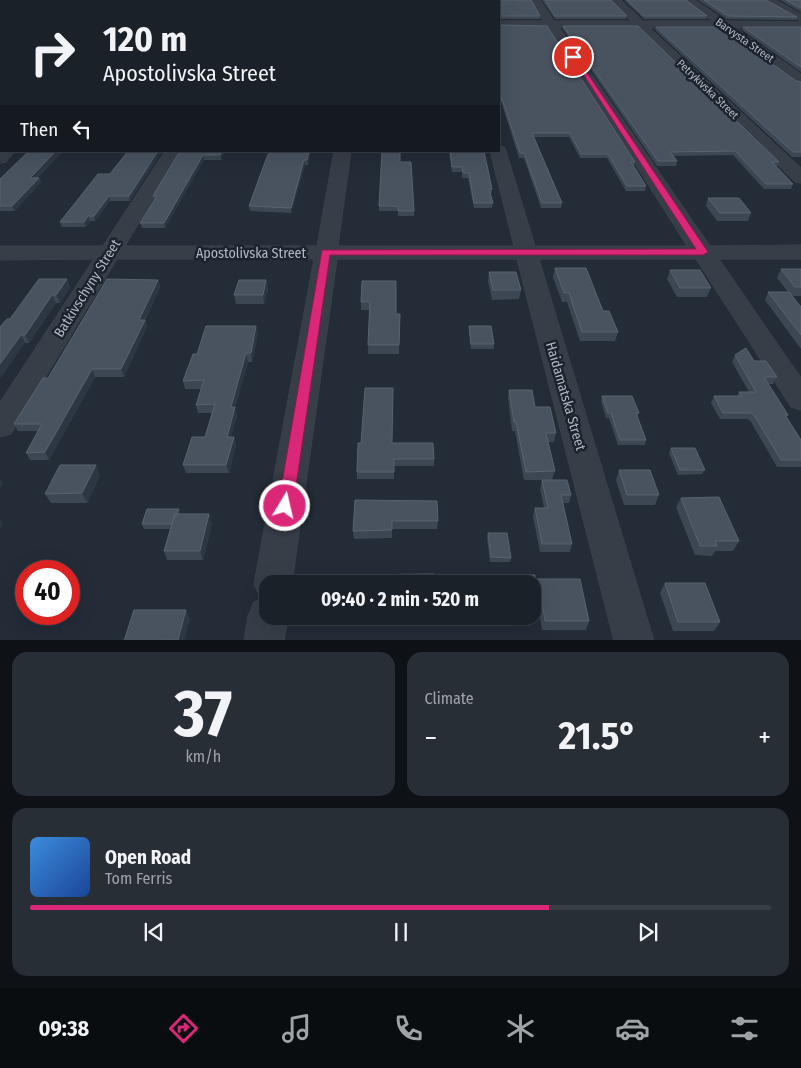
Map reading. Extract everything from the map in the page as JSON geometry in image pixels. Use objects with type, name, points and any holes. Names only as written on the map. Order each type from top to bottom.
[{"type":"street","points":[[536,0],[801,400]]},
{"type":"street","name":"Petrykivska Street","points":[[615,0],[801,178]]},
{"type":"street","name":"Barvysta Street","points":[[688,0],[801,80]]},
{"type":"street","points":[[769,0],[801,18]]},
{"type":"street","points":[[500,24],[801,25]]},
{"type":"street","name":"Batkivschyny Street","points":[[0,426],[173,152]]},
{"type":"street","points":[[274,575],[342,152]]},
{"type":"street","name":"Haidamatska Street","points":[[498,152],[634,640]]},
{"type":"street","name":"Apostolivska Street","points":[[0,253],[801,252]]},
{"type":"street","points":[[264,640],[266,625]]},
{"type":"building","points":[[500,0],[531,0],[540,16],[500,16]]},
{"type":"building","points":[[545,0],[611,0],[627,16],[555,16]]},
{"type":"building","points":[[627,0],[686,0],[707,16],[644,16]]},
{"type":"building","points":[[704,0],[766,0],[797,17],[728,16]]},
{"type":"building","points":[[786,0],[801,0],[801,8]]},
{"type":"building","points":[[500,25],[547,26],[635,162],[631,162],[646,186],[627,186],[608,154],[581,154],[570,133],[532,133],[562,203],[542,203],[524,153],[520,153],[500,93]]},
{"type":"building","points":[[563,26],[638,26],[779,162],[772,162],[793,184],[766,184],[735,151],[670,152],[677,161],[658,161]]},
{"type":"building","points":[[656,27],[721,27],[796,81],[801,82],[801,152],[793,152]]},
{"type":"building","points":[[743,27],[801,27],[801,67]]},
{"type":"building","points":[[28,152],[55,152],[30,178],[39,178],[12,206],[0,206],[0,179]]},
{"type":"building","points":[[127,152],[157,152],[129,196],[109,196],[94,216],[88,216],[84,222],[60,222],[98,174],[110,174]]},
{"type":"building","points":[[179,152],[222,152],[220,155],[203,155],[164,223],[140,223],[157,196],[153,196]]},
{"type":"building","points":[[271,152],[309,152],[307,160],[304,160],[291,208],[249,206],[268,154]]},
{"type":"building","points":[[382,152],[400,152],[400,162],[411,162],[414,211],[398,211],[398,206],[379,206]]},
{"type":"building","points":[[450,152],[484,152],[492,189],[489,189],[493,203],[474,203],[469,173],[463,173],[462,167],[452,167]]},
{"type":"building","points":[[708,198],[739,198],[751,213],[720,213]]},
{"type":"building","points":[[555,268],[586,268],[603,311],[609,311],[618,332],[582,332],[569,293],[564,293]]},
{"type":"building","points":[[781,269],[801,269],[801,287],[795,287]]},
{"type":"building","points":[[670,270],[700,270],[711,288],[680,288]]},
{"type":"building","points":[[489,272],[516,272],[521,290],[493,290]]},
{"type":"building","points":[[39,279],[67,279],[56,295],[52,295],[25,335],[21,335],[0,364],[0,327],[7,319],[10,319]]},
{"type":"building","points":[[107,279],[158,280],[139,320],[145,320],[121,369],[92,369],[45,452],[26,453],[42,424],[14,424],[43,378],[48,378]]},
{"type":"building","points":[[239,280],[266,280],[263,295],[234,295]]},
{"type":"building","points":[[362,281],[396,281],[396,314],[400,314],[399,345],[368,345],[370,302],[361,302]]},
{"type":"building","points":[[768,292],[789,292],[801,307],[801,335]]},
{"type":"building","points":[[206,326],[256,326],[251,353],[246,353],[231,407],[235,407],[227,437],[234,437],[226,465],[183,465],[192,437],[205,437],[215,404],[196,405],[204,380],[183,381],[193,354],[197,354]]},
{"type":"building","points":[[469,326],[491,326],[494,344],[471,344]]},
{"type":"building","points":[[746,348],[754,361],[766,361],[777,377],[764,377],[801,440],[801,460],[781,460],[754,415],[751,413],[723,413],[714,396],[742,396],[739,392],[756,392],[735,355]]},
{"type":"building","points":[[365,388],[393,388],[392,443],[433,443],[434,459],[394,459],[394,472],[357,472],[358,443],[361,443]]},
{"type":"building","points":[[509,390],[532,390],[535,407],[550,407],[556,433],[546,433],[555,471],[526,472],[516,422],[514,422]]},
{"type":"building","points":[[602,396],[632,396],[639,413],[636,413],[646,440],[620,440],[611,413],[608,413]]},
{"type":"building","points":[[671,448],[695,448],[705,470],[680,470]]},
{"type":"building","points":[[60,465],[96,465],[82,493],[45,494]]},
{"type":"building","points":[[619,470],[650,470],[659,495],[627,495]]},
{"type":"building","points":[[542,480],[567,480],[571,495],[561,495],[572,544],[542,544],[535,508],[548,508]]},
{"type":"building","points":[[719,497],[739,541],[715,541],[717,546],[700,546],[681,498]]},
{"type":"building","points":[[355,500],[437,501],[438,521],[392,521],[392,530],[353,531]]},
{"type":"building","points":[[147,509],[179,509],[177,514],[175,514],[172,524],[142,524]]},
{"type":"building","points":[[175,514],[209,514],[200,551],[164,551]]},
{"type":"building","points":[[488,533],[507,533],[511,558],[491,557]]},
{"type":"building","points":[[434,574],[434,575],[354,575]]},
{"type":"building","points":[[541,579],[580,579],[589,621],[545,621],[543,608],[541,608]]},
{"type":"building","points":[[665,583],[705,583],[720,622],[678,622]]},
{"type":"building","points":[[134,610],[186,610],[178,640],[124,640]]},
{"type":"route","points":[[285,506],[325,252],[703,252],[573,57]]}]
